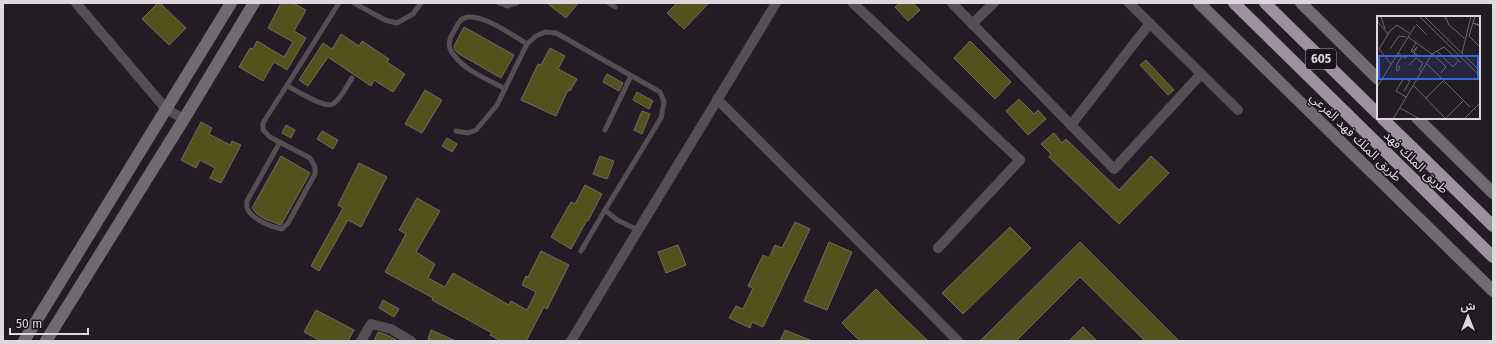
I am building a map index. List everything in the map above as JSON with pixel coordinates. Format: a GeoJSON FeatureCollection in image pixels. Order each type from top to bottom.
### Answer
{"type":"FeatureCollection","features":[{"type":"Feature","properties":{"kind":"highway","name":"طريق الملك فهد"},"geometry":{"type":"LineString","coordinates":[[1234,3],[1493,257]]}},
{"type":"Feature","properties":{"kind":"highway","name":"طريق الملك فهد"},"geometry":{"type":"LineString","coordinates":[[1267,5],[1377,113]]}},
{"type":"Feature","properties":{"kind":"highway","name":"طريق الملك فهد"},"geometry":{"type":"LineString","coordinates":[[1383,119],[1493,226]]}},
{"type":"Feature","properties":{"kind":"street"},"geometry":{"type":"LineString","coordinates":[[76,3],[166,109],[184,119]]}},
{"type":"Feature","properties":{"kind":"street"},"geometry":{"type":"LineString","coordinates":[[24,341],[231,3]]}},
{"type":"Feature","properties":{"kind":"street"},"geometry":{"type":"LineString","coordinates":[[46,341],[254,3]]}},
{"type":"Feature","properties":{"kind":"street"},"geometry":{"type":"LineString","coordinates":[[571,341],[776,3]]}},
{"type":"Feature","properties":{"kind":"street"},"geometry":{"type":"LineString","coordinates":[[853,3],[1020,160],[938,248]]}},
{"type":"Feature","properties":{"kind":"street"},"geometry":{"type":"LineString","coordinates":[[952,3],[1114,169],[1201,74]]}},
{"type":"Feature","properties":{"kind":"street"},"geometry":{"type":"LineString","coordinates":[[972,24],[994,3]]}},
{"type":"Feature","properties":{"kind":"street"},"geometry":{"type":"LineString","coordinates":[[1129,3],[1238,110]]}},
{"type":"Feature","properties":{"kind":"street","name":"طريق الملك فهد الفرعي"},"geometry":{"type":"LineString","coordinates":[[1199,3],[1493,291]]}},
{"type":"Feature","properties":{"kind":"street"},"geometry":{"type":"LineString","coordinates":[[1301,3],[1377,78]]}},
{"type":"Feature","properties":{"kind":"street"},"geometry":{"type":"LineString","coordinates":[[1071,125],[1150,23]]}},
{"type":"Feature","properties":{"kind":"street"},"geometry":{"type":"LineString","coordinates":[[717,99],[958,341]]}},
{"type":"Feature","properties":{"kind":"street"},"geometry":{"type":"LineString","coordinates":[[1418,119],[1493,193]]}},
{"type":"Feature","properties":{"kind":"street"},"geometry":{"type":"LineString","coordinates":[[361,341],[371,324],[391,329],[411,341]]}},
{"type":"Feature","properties":{"kind":"lane"},"geometry":{"type":"LineString","coordinates":[[280,142],[247,201],[247,209],[252,216],[272,227],[282,228],[288,223],[315,174],[315,167],[310,158],[280,142],[270,137],[263,130],[263,123],[339,3]]}},
{"type":"Feature","properties":{"kind":"lane"},"geometry":{"type":"LineString","coordinates":[[354,3],[385,20],[397,23],[413,14],[421,3]]}},
{"type":"Feature","properties":{"kind":"lane"},"geometry":{"type":"LineString","coordinates":[[500,3],[507,6],[517,3]]}},
{"type":"Feature","properties":{"kind":"lane"},"geometry":{"type":"LineString","coordinates":[[609,3],[615,7]]}},
{"type":"Feature","properties":{"kind":"lane"},"geometry":{"type":"LineString","coordinates":[[505,89],[462,64],[453,55],[449,46],[449,37],[461,20],[470,16],[483,19],[527,44]]}},
{"type":"Feature","properties":{"kind":"lane"},"geometry":{"type":"LineString","coordinates":[[456,131],[468,133],[476,130],[497,105],[527,44],[536,36],[545,32],[556,33],[660,92],[664,102],[661,118],[582,251]]}},
{"type":"Feature","properties":{"kind":"lane"},"geometry":{"type":"LineString","coordinates":[[605,130],[631,76]]}},
{"type":"Feature","properties":{"kind":"lane"},"geometry":{"type":"LineString","coordinates":[[287,86],[325,106],[333,104],[352,78]]}},
{"type":"Feature","properties":{"kind":"lane"},"geometry":{"type":"LineString","coordinates":[[605,210],[617,220],[638,230]]}},
{"type":"Feature","properties":{"kind":"building"},"geometry":{"type":"Polygon","coordinates":[[[158,3],[160,3],[186,28],[169,45],[142,19],[158,3]]]}},
{"type":"Feature","properties":{"kind":"building"},"geometry":{"type":"Polygon","coordinates":[[[281,3],[293,3],[306,10],[294,31],[306,38],[287,70],[274,62],[263,81],[239,67],[250,48],[253,49],[257,41],[284,57],[293,42],[268,28],[281,3]]]}},
{"type":"Feature","properties":{"kind":"building"},"geometry":{"type":"Polygon","coordinates":[[[547,3],[578,3],[566,18],[547,3]]]}},
{"type":"Feature","properties":{"kind":"building"},"geometry":{"type":"Polygon","coordinates":[[[677,3],[709,3],[684,29],[667,13],[677,3]]]}},
{"type":"Feature","properties":{"kind":"building"},"geometry":{"type":"Polygon","coordinates":[[[900,3],[913,3],[920,10],[908,21],[895,7],[900,3]]]}},
{"type":"Feature","properties":{"kind":"building"},"geometry":{"type":"Polygon","coordinates":[[[464,27],[514,55],[501,78],[459,54],[455,50],[454,46],[464,27]]]}},
{"type":"Feature","properties":{"kind":"building"},"geometry":{"type":"Polygon","coordinates":[[[341,34],[359,46],[362,41],[389,59],[387,62],[405,74],[393,92],[374,80],[371,86],[328,57],[308,86],[299,80],[323,43],[332,49],[341,34]]]}},
{"type":"Feature","properties":{"kind":"building"},"geometry":{"type":"Polygon","coordinates":[[[970,41],[1011,82],[995,99],[954,58],[970,41]]]}},
{"type":"Feature","properties":{"kind":"building"},"geometry":{"type":"Polygon","coordinates":[[[550,48],[565,56],[558,69],[577,79],[570,91],[568,90],[556,116],[521,100],[538,64],[541,65],[550,48]]]}},
{"type":"Feature","properties":{"kind":"building"},"geometry":{"type":"Polygon","coordinates":[[[1146,60],[1174,90],[1168,95],[1140,65],[1146,60]]]}},
{"type":"Feature","properties":{"kind":"building"},"geometry":{"type":"Polygon","coordinates":[[[607,74],[623,83],[619,91],[603,82],[607,74]]]}},
{"type":"Feature","properties":{"kind":"building"},"geometry":{"type":"Polygon","coordinates":[[[425,90],[442,100],[422,133],[405,124],[425,90]]]}},
{"type":"Feature","properties":{"kind":"building"},"geometry":{"type":"Polygon","coordinates":[[[637,92],[653,101],[649,109],[633,100],[637,92]]]}},
{"type":"Feature","properties":{"kind":"building"},"geometry":{"type":"Polygon","coordinates":[[[1019,99],[1034,114],[1038,110],[1046,119],[1028,135],[1006,111],[1019,99]]]}},
{"type":"Feature","properties":{"kind":"building"},"geometry":{"type":"Polygon","coordinates":[[[642,111],[650,114],[642,134],[634,130],[642,111]]]}},
{"type":"Feature","properties":{"kind":"building"},"geometry":{"type":"Polygon","coordinates":[[[201,122],[212,128],[209,134],[230,145],[232,141],[241,145],[221,183],[210,178],[215,168],[200,160],[196,168],[181,160],[201,122]]]}},
{"type":"Feature","properties":{"kind":"building"},"geometry":{"type":"Polygon","coordinates":[[[286,125],[295,130],[291,138],[282,133],[286,125]]]}},
{"type":"Feature","properties":{"kind":"building"},"geometry":{"type":"Polygon","coordinates":[[[322,131],[338,140],[333,149],[317,139],[322,131]]]}},
{"type":"Feature","properties":{"kind":"building"},"geometry":{"type":"Polygon","coordinates":[[[1054,133],[1062,143],[1066,139],[1119,190],[1151,156],[1169,173],[1119,224],[1049,157],[1051,154],[1041,144],[1054,133]]]}},
{"type":"Feature","properties":{"kind":"building"},"geometry":{"type":"Polygon","coordinates":[[[447,138],[457,144],[452,152],[442,146],[447,138]]]}},
{"type":"Feature","properties":{"kind":"building"},"geometry":{"type":"Polygon","coordinates":[[[281,156],[310,173],[281,225],[265,219],[257,214],[252,208],[281,156]]]}},
{"type":"Feature","properties":{"kind":"building"},"geometry":{"type":"Polygon","coordinates":[[[600,156],[614,161],[607,179],[593,174],[600,156]]]}},
{"type":"Feature","properties":{"kind":"building"},"geometry":{"type":"Polygon","coordinates":[[[359,163],[387,177],[361,227],[348,220],[319,271],[311,266],[343,208],[338,205],[359,163]]]}},
{"type":"Feature","properties":{"kind":"building"},"geometry":{"type":"Polygon","coordinates":[[[585,185],[602,194],[571,249],[551,237],[571,202],[575,204],[585,185]]]}},
{"type":"Feature","properties":{"kind":"building"},"geometry":{"type":"Polygon","coordinates":[[[417,198],[440,211],[416,252],[435,264],[428,278],[445,287],[453,273],[509,305],[511,301],[527,310],[536,292],[522,285],[526,276],[528,277],[541,251],[569,265],[547,309],[544,307],[526,341],[501,341],[490,335],[492,333],[385,272],[406,234],[399,230],[417,198]]]}},
{"type":"Feature","properties":{"kind":"building"},"geometry":{"type":"Polygon","coordinates":[[[795,222],[810,229],[763,327],[752,322],[750,328],[729,318],[736,306],[743,309],[753,288],[748,286],[763,255],[769,258],[775,245],[782,248],[795,222]]]}},
{"type":"Feature","properties":{"kind":"building"},"geometry":{"type":"Polygon","coordinates":[[[1010,227],[1031,248],[963,314],[942,293],[1010,227]]]}},
{"type":"Feature","properties":{"kind":"building"},"geometry":{"type":"Polygon","coordinates":[[[829,242],[852,252],[827,310],[804,301],[829,242]]]}},
{"type":"Feature","properties":{"kind":"building"},"geometry":{"type":"Polygon","coordinates":[[[1080,242],[1179,341],[1145,341],[1080,277],[1016,341],[980,341],[1080,242]]]}},
{"type":"Feature","properties":{"kind":"building"},"geometry":{"type":"Polygon","coordinates":[[[678,245],[686,265],[666,273],[658,252],[678,245]]]}},
{"type":"Feature","properties":{"kind":"building"},"geometry":{"type":"Polygon","coordinates":[[[876,289],[928,341],[860,341],[842,323],[876,289]]]}},
{"type":"Feature","properties":{"kind":"building"},"geometry":{"type":"Polygon","coordinates":[[[383,300],[399,309],[394,317],[379,308],[383,300]]]}},
{"type":"Feature","properties":{"kind":"building"},"geometry":{"type":"Polygon","coordinates":[[[316,310],[354,330],[348,341],[321,341],[304,332],[316,310]]]}},
{"type":"Feature","properties":{"kind":"building"},"geometry":{"type":"Polygon","coordinates":[[[1083,327],[1097,341],[1069,341],[1083,327]]]}},
{"type":"Feature","properties":{"kind":"building"},"geometry":{"type":"Polygon","coordinates":[[[431,330],[456,341],[434,341],[428,339],[431,330]]]}},
{"type":"Feature","properties":{"kind":"building"},"geometry":{"type":"Polygon","coordinates":[[[785,330],[812,341],[780,341],[785,330]]]}},
{"type":"Feature","properties":{"kind":"building"},"geometry":{"type":"Polygon","coordinates":[[[378,332],[387,335],[398,341],[374,341],[378,332]]]}}]}
